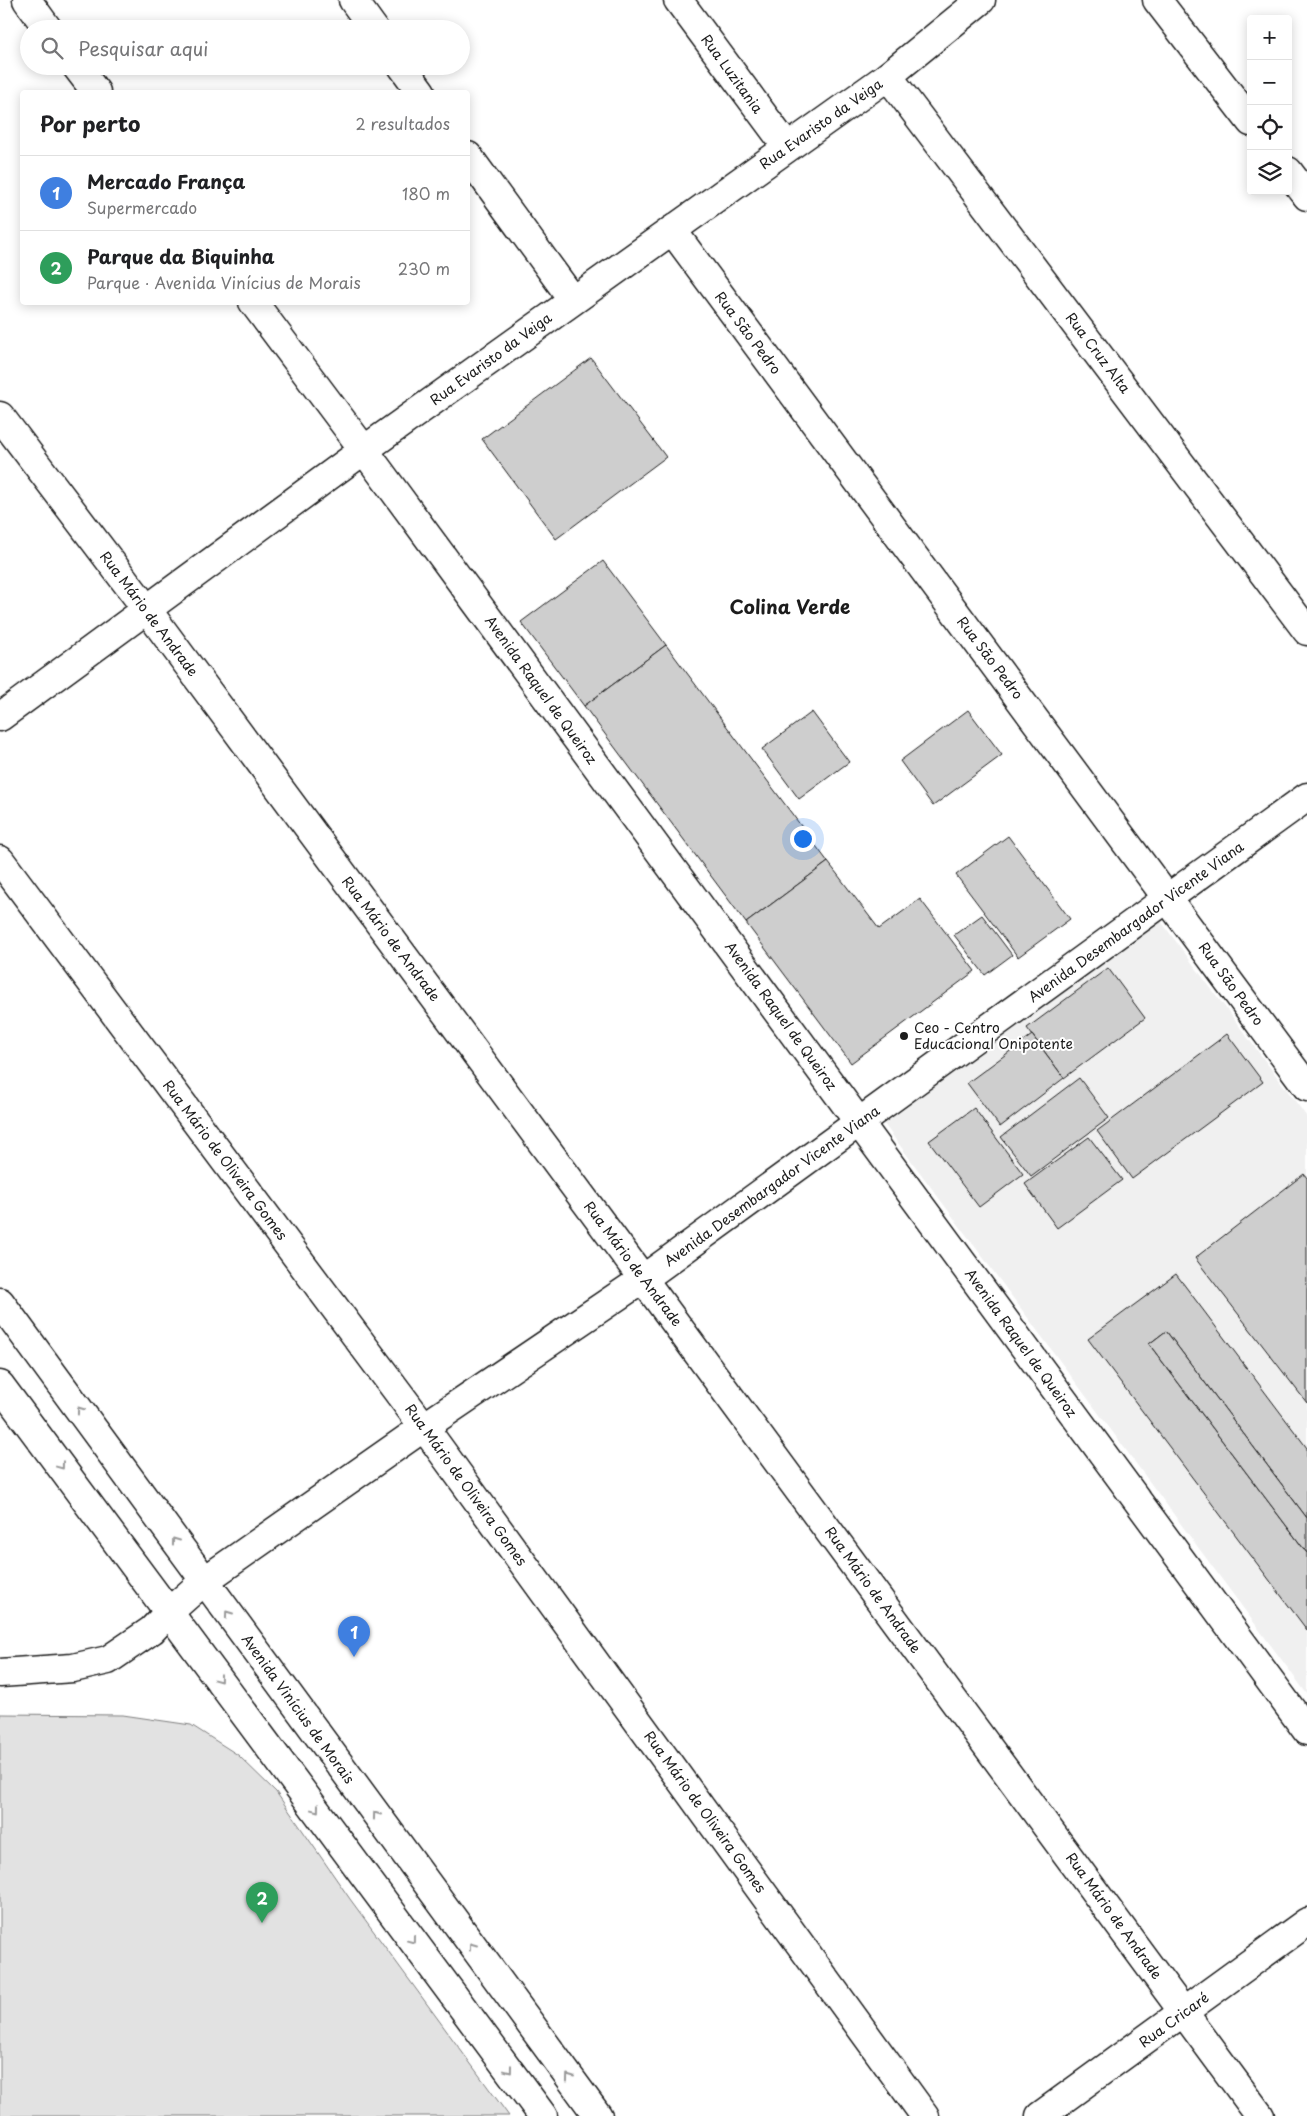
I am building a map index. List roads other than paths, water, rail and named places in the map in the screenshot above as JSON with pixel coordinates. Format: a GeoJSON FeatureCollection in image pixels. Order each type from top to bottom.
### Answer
{"type":"FeatureCollection","features":[{"type":"Feature","properties":{"kind":"street"},"geometry":{"type":"LineString","coordinates":[[26,0],[41,20]]}},
{"type":"Feature","properties":{"kind":"street"},"geometry":{"type":"LineString","coordinates":[[353,0],[367,20]]}},
{"type":"Feature","properties":{"kind":"street","name":"Rua Luzitania"},"geometry":{"type":"LineString","coordinates":[[678,0],[787,147]]}},
{"type":"Feature","properties":{"kind":"street","name":"Rua Evaristo da Veiga"},"geometry":{"type":"LineString","coordinates":[[0,717],[148,611],[364,450],[888,76],[981,0]]}},
{"type":"Feature","properties":{"kind":"street"},"geometry":{"type":"LineString","coordinates":[[1157,0],[1247,117]]}},
{"type":"Feature","properties":{"kind":"street"},"geometry":{"type":"LineString","coordinates":[[83,75],[94,90]]}},
{"type":"Feature","properties":{"kind":"street"},"geometry":{"type":"LineString","coordinates":[[409,75],[420,90]]}},
{"type":"Feature","properties":{"kind":"street","name":"Rua Cruz Alta"},"geometry":{"type":"LineString","coordinates":[[888,76],[1307,630]]}},
{"type":"Feature","properties":{"kind":"street"},"geometry":{"type":"LineString","coordinates":[[470,159],[573,300]]}},
{"type":"Feature","properties":{"kind":"street"},"geometry":{"type":"LineString","coordinates":[[1292,176],[1307,196]]}},
{"type":"Feature","properties":{"kind":"street","name":"Rua São Pedro"},"geometry":{"type":"LineString","coordinates":[[672,230],[1307,1087]]}},
{"type":"Feature","properties":{"kind":"street","name":"Avenida Raquel de Queiroz"},"geometry":{"type":"LineString","coordinates":[[255,305],[1307,1731]]}},
{"type":"Feature","properties":{"kind":"street","name":"Rua Mário de Andrade"},"geometry":{"type":"LineString","coordinates":[[0,416],[148,611],[644,1278],[1260,2116]]}},
{"type":"Feature","properties":{"kind":"street","name":"Avenida Desembargador Vicente Viana"},"geometry":{"type":"LineString","coordinates":[[0,1673],[73,1668],[108,1660],[152,1630],[204,1581],[424,1427],[644,1278],[1169,899],[1307,797]]}},
{"type":"Feature","properties":{"kind":"street","name":"Rua Mário de Oliveira Gomes"},"geometry":{"type":"LineString","coordinates":[[0,860],[424,1427],[925,2116]]}},
{"type":"Feature","properties":{"kind":"street","name":"Avenida Vinícius de Morais"},"geometry":{"type":"LineString","coordinates":[[0,1302],[598,2116]]}},
{"type":"Feature","properties":{"kind":"street"},"geometry":{"type":"LineString","coordinates":[[0,1385],[543,2116]]}},
{"type":"Feature","properties":{"kind":"street","name":"Rua Cricaré"},"geometry":{"type":"LineString","coordinates":[[1040,2116],[1307,1922]]}},
{"type":"Feature","properties":{"kind":"place","name":"Ceo - Centro Educacional Onipotente"},"geometry":{"type":"Point","coordinates":[904,1036]}},
{"type":"Feature","properties":{"kind":"place","name":"Mercado França"},"geometry":{"type":"Point","coordinates":[354,1657]}},
{"type":"Feature","properties":{"kind":"place","name":"Parque da Biquinha"},"geometry":{"type":"Point","coordinates":[262,1923]}},
{"type":"Feature","properties":{"kind":"district","name":"Colina Verde"},"geometry":{"type":"Point","coordinates":[790,607]}}]}
